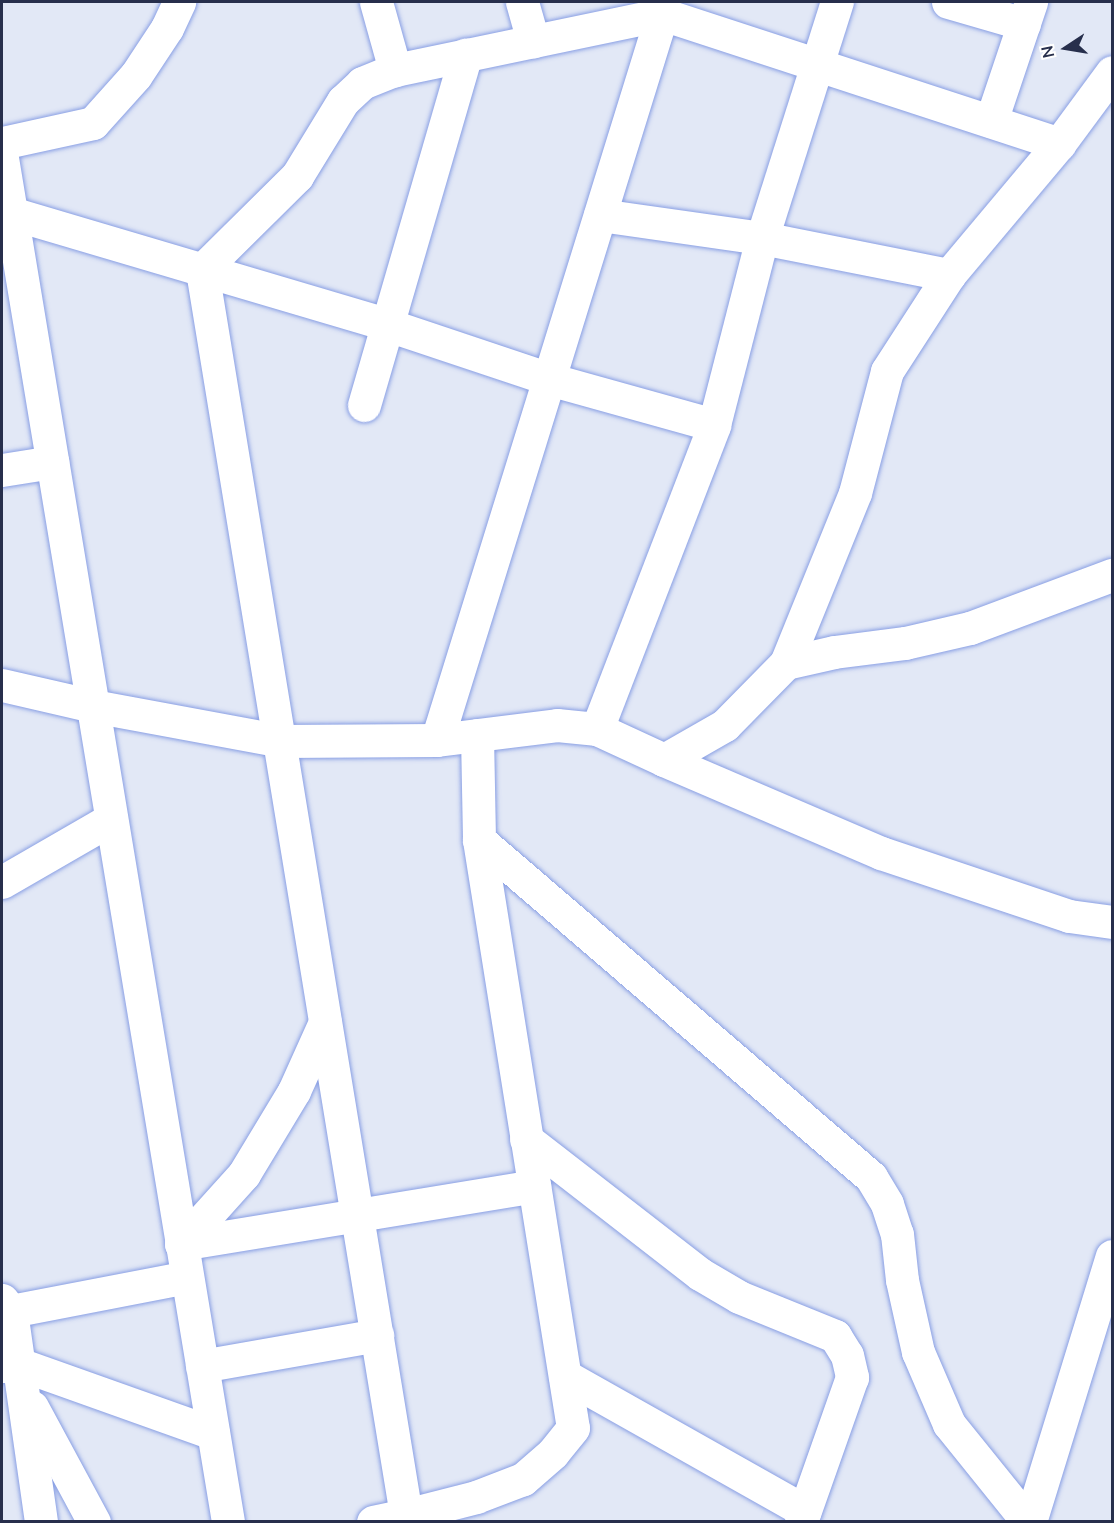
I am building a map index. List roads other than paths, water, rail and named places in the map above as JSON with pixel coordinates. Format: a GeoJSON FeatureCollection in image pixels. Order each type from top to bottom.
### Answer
{"type":"FeatureCollection","features":[{"type":"Feature","properties":{"kind":"street"},"geometry":{"type":"LineString","coordinates":[[2,143],[93,123],[136,75],[168,28],[179,2]]}},
{"type":"Feature","properties":{"kind":"street"},"geometry":{"type":"LineString","coordinates":[[376,2],[395,70]]}},
{"type":"Feature","properties":{"kind":"street"},"geometry":{"type":"LineString","coordinates":[[522,2],[533,41]]}},
{"type":"Feature","properties":{"kind":"street"},"geometry":{"type":"LineString","coordinates":[[597,729],[714,425],[762,238],[837,2]]}},
{"type":"Feature","properties":{"kind":"street"},"geometry":{"type":"LineString","coordinates":[[948,2],[1028,13],[991,121]]}},
{"type":"Feature","properties":{"kind":"street"},"geometry":{"type":"LineString","coordinates":[[202,270],[297,176],[343,101],[362,84],[395,70],[533,41],[660,8],[816,65],[1059,144]]}},
{"type":"Feature","properties":{"kind":"street"},"geometry":{"type":"LineString","coordinates":[[437,740],[600,215],[660,8]]}},
{"type":"Feature","properties":{"kind":"street"},"geometry":{"type":"LineString","coordinates":[[364,405],[465,55]]}},
{"type":"Feature","properties":{"kind":"street"},"geometry":{"type":"LineString","coordinates":[[663,760],[725,725],[786,663],[855,493],[886,371],[949,275],[1059,144],[1113,72]]}},
{"type":"Feature","properties":{"kind":"street"},"geometry":{"type":"LineString","coordinates":[[2,158],[6,214],[52,462],[228,1521]]}},
{"type":"Feature","properties":{"kind":"street"},"geometry":{"type":"LineString","coordinates":[[6,214],[388,325],[549,379],[714,425]]}},
{"type":"Feature","properties":{"kind":"street"},"geometry":{"type":"LineString","coordinates":[[600,215],[762,238],[949,275]]}},
{"type":"Feature","properties":{"kind":"street"},"geometry":{"type":"LineString","coordinates":[[202,270],[281,741],[406,1515]]}},
{"type":"Feature","properties":{"kind":"street"},"geometry":{"type":"LineString","coordinates":[[2,470],[52,462]]}},
{"type":"Feature","properties":{"kind":"street"},"geometry":{"type":"LineString","coordinates":[[786,663],[834,652],[905,643],[970,628],[1113,575]]}},
{"type":"Feature","properties":{"kind":"street"},"geometry":{"type":"LineString","coordinates":[[2,685],[93,706],[281,741],[437,740],[557,725],[597,729],[881,854],[1069,916],[1113,922]]}},
{"type":"Feature","properties":{"kind":"street"},"geometry":{"type":"LineString","coordinates":[[373,1521],[476,1497],[523,1479],[553,1454],[573,1428],[479,840],[477,735]]}},
{"type":"Feature","properties":{"kind":"street"},"geometry":{"type":"LineString","coordinates":[[2,882],[111,819]]}},
{"type":"Feature","properties":{"kind":"street"},"geometry":{"type":"LineString","coordinates":[[479,840],[872,1178],[887,1204],[897,1234],[902,1280],[918,1353],[949,1424],[1029,1521]]}},
{"type":"Feature","properties":{"kind":"street"},"geometry":{"type":"LineString","coordinates":[[181,1244],[244,1174],[294,1091],[325,1022]]}},
{"type":"Feature","properties":{"kind":"street"},"geometry":{"type":"LineString","coordinates":[[526,1139],[699,1274],[739,1297],[835,1336],[847,1355],[852,1377],[803,1516],[565,1376]]}},
{"type":"Feature","properties":{"kind":"street"},"geometry":{"type":"LineString","coordinates":[[181,1244],[534,1186]]}},
{"type":"Feature","properties":{"kind":"street"},"geometry":{"type":"LineString","coordinates":[[1029,1521],[1113,1256]]}},
{"type":"Feature","properties":{"kind":"street"},"geometry":{"type":"LineString","coordinates":[[41,1521],[14,1373],[6,1305],[187,1277]]}},
{"type":"Feature","properties":{"kind":"street"},"geometry":{"type":"LineString","coordinates":[[202,1366],[377,1335]]}},
{"type":"Feature","properties":{"kind":"street"},"geometry":{"type":"LineString","coordinates":[[14,1373],[213,1432]]}},
{"type":"Feature","properties":{"kind":"street"},"geometry":{"type":"LineString","coordinates":[[14,1373],[94,1521]]}}]}
